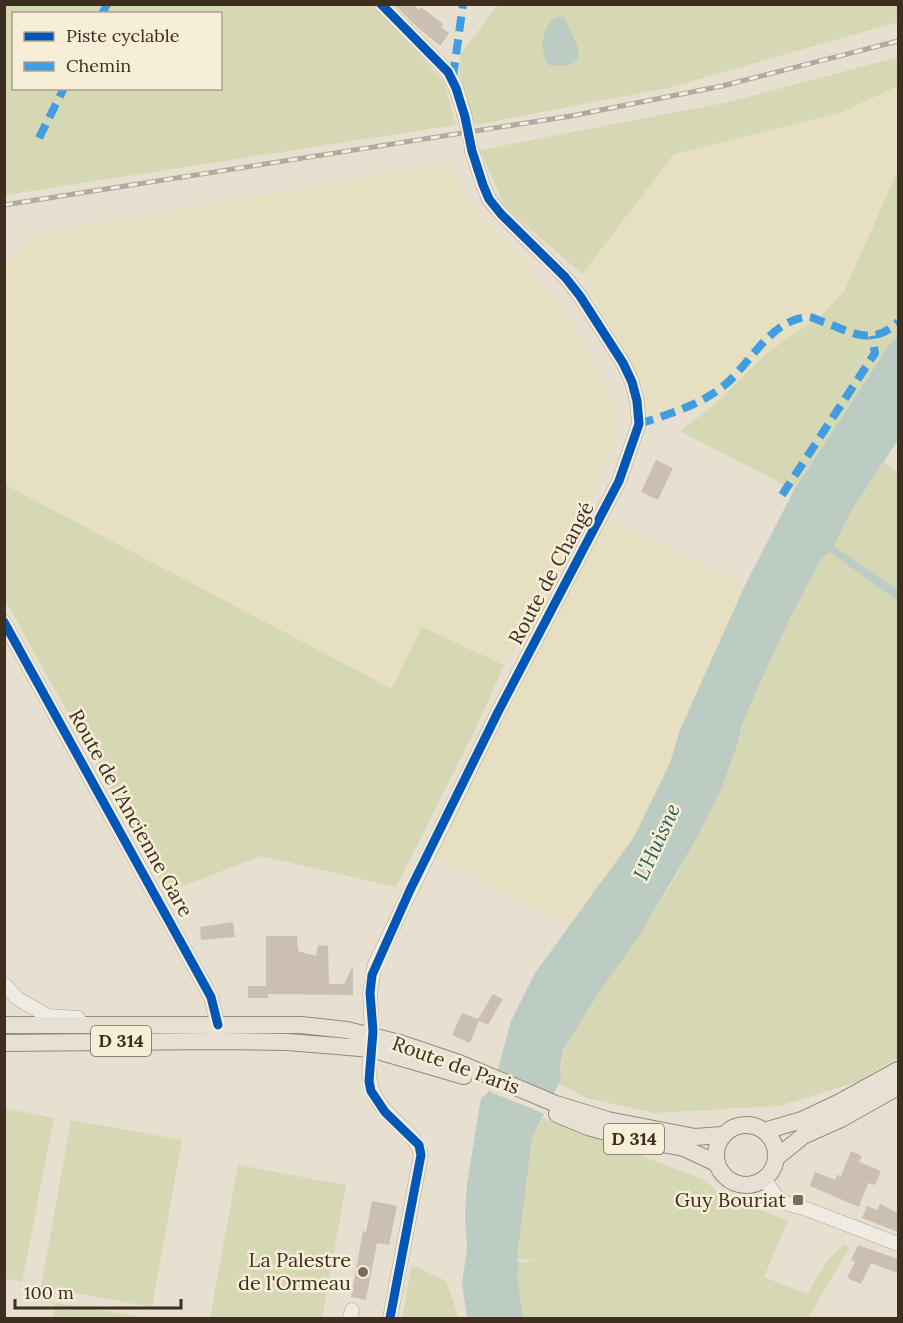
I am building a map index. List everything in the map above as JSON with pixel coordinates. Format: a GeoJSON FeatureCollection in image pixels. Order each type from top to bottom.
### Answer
{"type":"FeatureCollection","features":[{"type":"Feature","properties":{"kind":"main road","name":"Route de Paris"},"geometry":{"type":"LineString","coordinates":[[4,1025],[301,1025],[347,1030],[371,1043],[483,1078],[554,1108],[588,1127],[616,1135],[684,1148],[716,1163]]}},
{"type":"Feature","properties":{"kind":"main road","name":"Route de Paris"},"geometry":{"type":"LineString","coordinates":[[4,1043],[371,1043]]}},
{"type":"Feature","properties":{"kind":"main road"},"geometry":{"type":"LineString","coordinates":[[764,1131],[802,1120],[898,1070]]}},
{"type":"Feature","properties":{"kind":"main road"},"geometry":{"type":"LineString","coordinates":[[776,1158],[803,1136],[841,1119],[898,1087]]}},
{"type":"Feature","properties":{"kind":"main road","name":"Route de Paris"},"geometry":{"type":"LineString","coordinates":[[554,1108],[695,1137],[722,1135]]}},
{"type":"Feature","properties":{"kind":"main road"},"geometry":{"type":"LineString","coordinates":[[739,1125],[750,1125],[764,1131],[773,1142],[776,1158],[774,1167],[764,1180],[745,1186],[727,1179],[716,1163],[715,1153],[722,1135],[739,1125]]}},
{"type":"Feature","properties":{"kind":"street"},"geometry":{"type":"LineString","coordinates":[[381,4],[448,72],[456,88],[465,117]]}},
{"type":"Feature","properties":{"kind":"street","name":"Route de Changé"},"geometry":{"type":"LineString","coordinates":[[390,1318],[421,1155],[419,1145],[385,1112],[371,1091],[369,993],[375,964],[498,712],[619,481],[639,424],[637,400],[623,363],[580,296],[508,222],[489,199],[472,151]]}},
{"type":"Feature","properties":{"kind":"street","name":"Route de l'Ancienne Gare"},"geometry":{"type":"LineString","coordinates":[[4,622],[211,997],[218,1025]]}},
{"type":"Feature","properties":{"kind":"street"},"geometry":{"type":"LineString","coordinates":[[4,984],[18,999],[48,1016],[91,1019],[106,1025]]}},
{"type":"Feature","properties":{"kind":"street"},"geometry":{"type":"LineString","coordinates":[[764,1180],[776,1196],[788,1204],[898,1244]]}},
{"type":"Feature","properties":{"kind":"shaded area"},"geometry":{"type":"Polygon","coordinates":[[[898,86],[898,170],[845,290],[822,315],[768,352],[715,404],[654,417],[645,414],[639,385],[623,348],[582,274],[674,154],[842,112],[898,86]]]}},
{"type":"Feature","properties":{"kind":"shaded area"},"geometry":{"type":"Polygon","coordinates":[[[452,162],[466,199],[550,291],[604,379],[622,429],[549,584],[504,665],[422,627],[392,689],[5,484],[5,270],[29,236],[452,162]]]}},
{"type":"Feature","properties":{"kind":"shaded area"},"geometry":{"type":"Polygon","coordinates":[[[606,518],[745,585],[680,730],[670,763],[634,837],[570,927],[434,857],[606,518]]]}},
{"type":"Feature","properties":{"kind":"green space"},"geometry":{"type":"Polygon","coordinates":[[[5,5],[373,5],[444,82],[456,125],[5,195],[5,5]]]}},
{"type":"Feature","properties":{"kind":"green space"},"geometry":{"type":"Polygon","coordinates":[[[498,5],[898,5],[898,22],[668,88],[474,125],[459,71],[461,54],[498,5]]]}},
{"type":"Feature","properties":{"kind":"green space"},"geometry":{"type":"Polygon","coordinates":[[[898,57],[898,86],[842,112],[674,154],[582,274],[505,207],[480,150],[729,102],[898,57]]]}},
{"type":"Feature","properties":{"kind":"green space"},"geometry":{"type":"Polygon","coordinates":[[[898,170],[898,335],[891,342],[794,490],[680,431],[715,404],[768,352],[822,315],[845,290],[898,170]]]}},
{"type":"Feature","properties":{"kind":"green space"},"geometry":{"type":"Polygon","coordinates":[[[884,462],[898,472],[898,590],[834,546],[850,513],[884,462]]]}},
{"type":"Feature","properties":{"kind":"green space"},"geometry":{"type":"Polygon","coordinates":[[[4,484],[392,689],[422,627],[504,665],[475,730],[396,887],[261,856],[167,892],[5,600],[4,484]]]}},
{"type":"Feature","properties":{"kind":"green space"},"geometry":{"type":"Polygon","coordinates":[[[829,552],[898,601],[898,1058],[857,1082],[779,1106],[654,1113],[583,1097],[559,1083],[563,1050],[669,888],[694,843],[721,790],[739,740],[742,724],[791,616],[820,561],[829,552]]]}},
{"type":"Feature","properties":{"kind":"green space"},"geometry":{"type":"Polygon","coordinates":[[[4,1108],[54,1118],[22,1282],[5,1278],[4,1108]]]}},
{"type":"Feature","properties":{"kind":"green space"},"geometry":{"type":"Polygon","coordinates":[[[543,1118],[704,1180],[722,1195],[788,1221],[764,1277],[807,1294],[828,1260],[844,1245],[850,1247],[808,1318],[523,1318],[517,1275],[519,1263],[538,1260],[517,1259],[532,1139],[543,1118]]]}},
{"type":"Feature","properties":{"kind":"green space"},"geometry":{"type":"Polygon","coordinates":[[[71,1120],[182,1140],[152,1307],[41,1287],[71,1120]]]}},
{"type":"Feature","properties":{"kind":"green space"},"geometry":{"type":"Polygon","coordinates":[[[238,1165],[346,1185],[322,1318],[210,1318],[238,1165]]]}},
{"type":"Feature","properties":{"kind":"green space"},"geometry":{"type":"Polygon","coordinates":[[[412,1265],[446,1281],[459,1318],[402,1318],[412,1265]]]}},
{"type":"Feature","properties":{"kind":"green space"},"geometry":{"type":"Polygon","coordinates":[[[56,1303],[149,1318],[53,1318],[56,1303]]]}},
{"type":"Feature","properties":{"kind":"water"},"geometry":{"type":"Polygon","coordinates":[[[557,17],[565,19],[578,48],[579,56],[573,62],[558,66],[549,65],[543,46],[545,32],[557,17]]]}},
{"type":"Feature","properties":{"kind":"water","name":"L'Huisne"},"geometry":{"type":"Polygon","coordinates":[[[898,335],[898,440],[850,513],[834,546],[898,590],[898,601],[829,552],[820,561],[760,683],[742,724],[739,740],[721,790],[694,843],[639,936],[600,991],[563,1050],[560,1066],[561,1079],[532,1139],[517,1259],[523,1318],[467,1318],[462,1283],[467,1249],[465,1216],[467,1184],[481,1098],[487,1094],[497,1072],[511,1021],[535,973],[634,837],[670,763],[680,730],[745,585],[794,490],[891,342],[898,335]]]}},
{"type":"Feature","properties":{"kind":"pier"},"geometry":{"type":"Polygon","coordinates":[[[496,1071],[553,1094],[545,1114],[488,1091],[496,1071]]]}},
{"type":"Feature","properties":{"kind":"building"},"geometry":{"type":"Polygon","coordinates":[[[394,4],[413,4],[419,10],[421,7],[443,24],[441,27],[449,33],[440,46],[416,26],[394,4]]]}},
{"type":"Feature","properties":{"kind":"building"},"geometry":{"type":"Polygon","coordinates":[[[656,460],[673,468],[658,500],[641,492],[656,460]]]}},
{"type":"Feature","properties":{"kind":"building"},"geometry":{"type":"Polygon","coordinates":[[[233,922],[235,937],[201,940],[200,927],[233,922]]]}},
{"type":"Feature","properties":{"kind":"building"},"geometry":{"type":"Polygon","coordinates":[[[266,936],[297,936],[298,951],[316,956],[318,945],[328,946],[329,984],[344,984],[353,966],[353,995],[268,994],[268,998],[248,998],[248,986],[266,986],[266,936]]]}},
{"type":"Feature","properties":{"kind":"building"},"geometry":{"type":"Polygon","coordinates":[[[493,994],[503,999],[488,1025],[479,1021],[470,1043],[452,1035],[462,1013],[478,1019],[493,994]]]}},
{"type":"Feature","properties":{"kind":"building"},"geometry":{"type":"Polygon","coordinates":[[[851,1151],[862,1156],[859,1162],[881,1171],[875,1185],[868,1183],[859,1207],[810,1186],[815,1172],[835,1180],[837,1175],[841,1176],[851,1151]]]}},
{"type":"Feature","properties":{"kind":"building","name":"La Palestre de l'Ormeau"},"geometry":{"type":"Polygon","coordinates":[[[372,1201],[397,1206],[389,1245],[377,1243],[366,1300],[351,1297],[363,1231],[366,1232],[372,1201]]]}},
{"type":"Feature","properties":{"kind":"building"},"geometry":{"type":"Polygon","coordinates":[[[880,1204],[898,1213],[898,1232],[862,1218],[867,1206],[877,1210],[880,1204]]]}},
{"type":"Feature","properties":{"kind":"building"},"geometry":{"type":"Polygon","coordinates":[[[858,1245],[898,1259],[898,1273],[871,1263],[861,1284],[847,1278],[855,1262],[851,1260],[858,1245]]]}},
{"type":"Feature","properties":{"kind":"tunnel"},"geometry":{"type":"LineString","coordinates":[[465,117],[472,151]]}},
{"type":"Feature","properties":{"kind":"railway"},"geometry":{"type":"LineString","coordinates":[[4,205],[571,116],[722,86],[898,41]]}},
{"type":"Feature","properties":{"kind":"marked path"},"geometry":{"type":"LineString","coordinates":[[103,12],[107,4]]}},
{"type":"Feature","properties":{"kind":"marked path"},"geometry":{"type":"LineString","coordinates":[[453,77],[463,4]]}},
{"type":"Feature","properties":{"kind":"marked path"},"geometry":{"type":"LineString","coordinates":[[39,138],[63,90]]}},
{"type":"Feature","properties":{"kind":"marked path"},"geometry":{"type":"LineString","coordinates":[[639,424],[706,398],[726,384],[771,335],[792,321],[810,317],[853,333],[870,336],[888,330],[898,322]]}},
{"type":"Feature","properties":{"kind":"marked path"},"geometry":{"type":"LineString","coordinates":[[782,495],[875,353],[872,336]]}},
{"type":"Feature","properties":{"kind":"cycle path"},"geometry":{"type":"LineString","coordinates":[[381,4],[448,72],[456,88],[472,151],[489,199],[501,214],[565,277],[580,296],[623,363],[632,382],[637,401],[639,424],[619,481],[498,712],[410,890],[372,975],[370,993],[373,1031],[369,1081],[371,1091],[385,1112],[419,1145],[421,1155],[390,1318]]}},
{"type":"Feature","properties":{"kind":"cycle path"},"geometry":{"type":"LineString","coordinates":[[4,622],[211,997],[218,1025]]}},
{"type":"Feature","properties":{"kind":"place","name":"Guy Bouriat"},"geometry":{"type":"Point","coordinates":[798,1200]}},
{"type":"Feature","properties":{"kind":"place","name":"La Palestre de l'Ormeau"},"geometry":{"type":"Point","coordinates":[363,1272]}}]}
